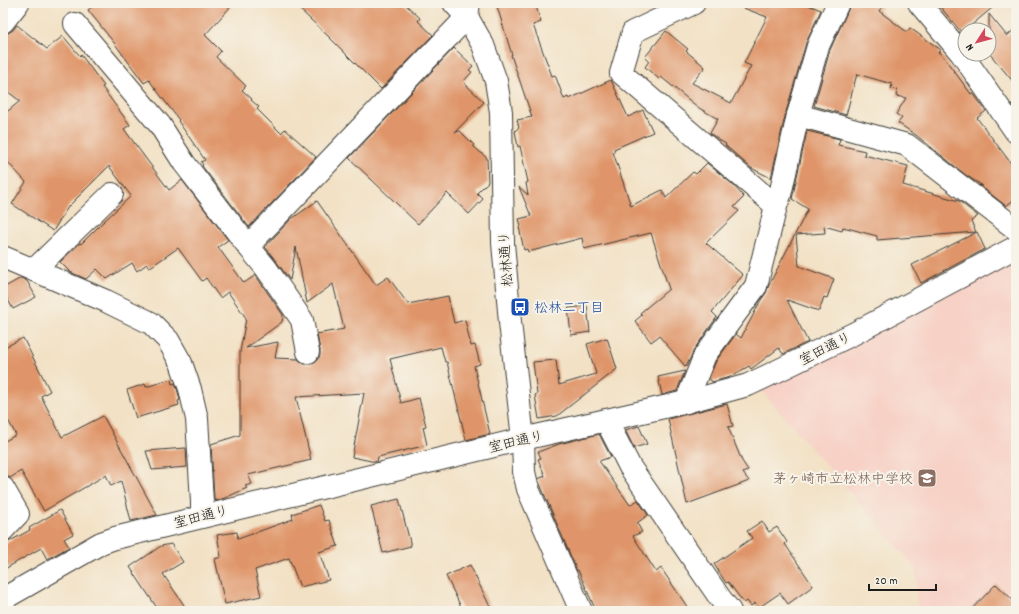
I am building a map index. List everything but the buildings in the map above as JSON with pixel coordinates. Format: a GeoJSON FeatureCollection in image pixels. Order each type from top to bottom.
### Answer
{"type":"FeatureCollection","features":[{"type":"Feature","properties":{"kind":"street"},"geometry":{"type":"LineString","coordinates":[[3,22],[18,3]]}},
{"type":"Feature","properties":{"kind":"street"},"geometry":{"type":"LineString","coordinates":[[694,3],[633,32],[621,73],[776,206]]}},
{"type":"Feature","properties":{"kind":"street"},"geometry":{"type":"LineString","coordinates":[[686,402],[705,355],[756,286],[780,195],[798,116],[818,46],[838,3]]}},
{"type":"Feature","properties":{"kind":"street"},"geometry":{"type":"LineString","coordinates":[[919,3],[961,53],[1016,132]]}},
{"type":"Feature","properties":{"kind":"street"},"geometry":{"type":"LineString","coordinates":[[248,246],[463,8]]}},
{"type":"Feature","properties":{"kind":"street","name":"松林通り"},"geometry":{"type":"LineString","coordinates":[[463,8],[484,45],[496,81],[501,112],[504,243],[510,322],[523,439],[524,472],[528,489],[581,611]]}},
{"type":"Feature","properties":{"kind":"street"},"geometry":{"type":"LineString","coordinates":[[75,24],[160,125],[184,163],[266,268],[302,320],[308,352]]}},
{"type":"Feature","properties":{"kind":"street"},"geometry":{"type":"LineString","coordinates":[[798,116],[907,145],[1016,229]]}},
{"type":"Feature","properties":{"kind":"street"},"geometry":{"type":"LineString","coordinates":[[34,270],[112,194]]}},
{"type":"Feature","properties":{"kind":"street","name":"室田通り"},"geometry":{"type":"LineString","coordinates":[[6,600],[100,543],[115,538],[523,439],[686,402],[748,385],[854,333],[1016,247]]}},
{"type":"Feature","properties":{"kind":"street"},"geometry":{"type":"LineString","coordinates":[[3,257],[106,301],[151,323],[168,340],[181,363],[190,389],[197,419],[202,516]]}},
{"type":"Feature","properties":{"kind":"street"},"geometry":{"type":"LineString","coordinates":[[606,420],[630,467],[730,611]]}},
{"type":"Feature","properties":{"kind":"street"},"geometry":{"type":"LineString","coordinates":[[3,488],[18,514],[3,530]]}},
{"type":"Feature","properties":{"kind":"shaded area","name":"茅ヶ崎市立松林中学校"},"geometry":{"type":"Polygon","coordinates":[[[1016,259],[1016,611],[917,611],[916,568],[760,389],[1016,259]]]}},
{"type":"Feature","properties":{"kind":"place","name":"松林二丁目"},"geometry":{"type":"Point","coordinates":[520,307]}},
{"type":"Feature","properties":{"kind":"place","name":"茅ヶ崎市立松林中学校"},"geometry":{"type":"Point","coordinates":[927,478]}}]}
